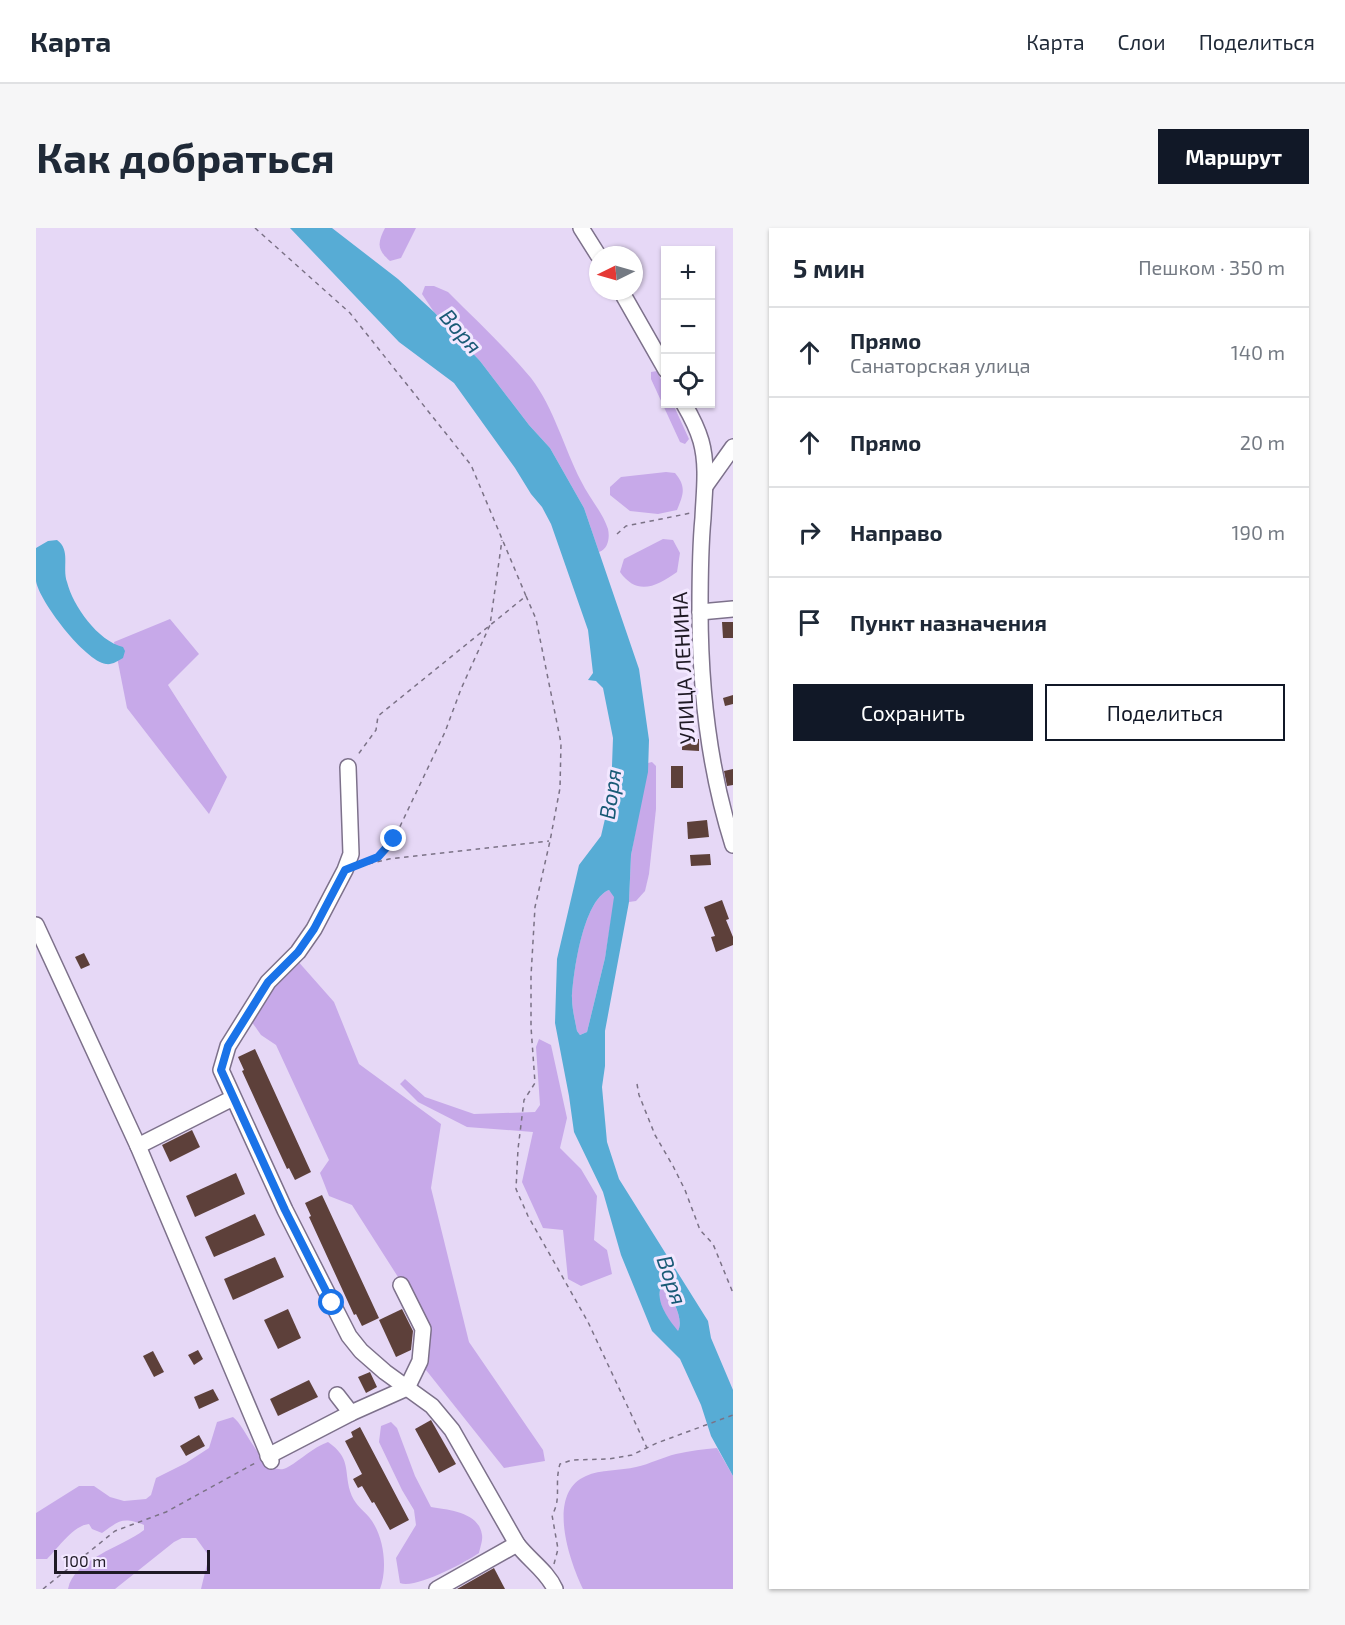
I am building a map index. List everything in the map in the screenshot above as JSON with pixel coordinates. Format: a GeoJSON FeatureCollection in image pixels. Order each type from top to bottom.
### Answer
{"type":"FeatureCollection","features":[{"type":"Feature","properties":{"kind":"street"},"geometry":{"type":"LineString","coordinates":[[581,228],[592,246]]}},
{"type":"Feature","properties":{"kind":"street"},"geometry":{"type":"LineString","coordinates":[[626,300],[661,361]]}},
{"type":"Feature","properties":{"kind":"street","name":"УЛИЦА ЛЕНИНА"},"geometry":{"type":"LineString","coordinates":[[686,408],[701,442],[706,485],[700,612],[706,715],[712,764],[728,808],[733,845]]}},
{"type":"Feature","properties":{"kind":"street"},"geometry":{"type":"LineString","coordinates":[[706,485],[731,452]]}},
{"type":"Feature","properties":{"kind":"street"},"geometry":{"type":"LineString","coordinates":[[700,612],[733,609]]}},
{"type":"Feature","properties":{"kind":"street"},"geometry":{"type":"LineString","coordinates":[[348,767],[351,854],[345,870],[314,929],[298,952],[268,982],[228,1046],[221,1070],[285,1210],[349,1336],[361,1351],[432,1406],[452,1430],[517,1544],[553,1584]]}},
{"type":"Feature","properties":{"kind":"street"},"geometry":{"type":"LineString","coordinates":[[36,925],[138,1146],[269,1458],[351,1413],[407,1388],[420,1361],[423,1329],[401,1285]]}},
{"type":"Feature","properties":{"kind":"street"},"geometry":{"type":"LineString","coordinates":[[138,1146],[229,1100],[234,1101]]}},
{"type":"Feature","properties":{"kind":"street"},"geometry":{"type":"LineString","coordinates":[[337,1395],[351,1413]]}},
{"type":"Feature","properties":{"kind":"street"},"geometry":{"type":"LineString","coordinates":[[437,1589],[517,1544]]}},
{"type":"Feature","properties":{"kind":"path"},"geometry":{"type":"LineString","coordinates":[[255,228],[350,313],[471,465],[536,619],[561,743],[560,788],[535,907],[531,976],[531,1027],[535,1083],[525,1100],[518,1149],[516,1190],[528,1216],[588,1322],[647,1448]]}},
{"type":"Feature","properties":{"kind":"path"},"geometry":{"type":"LineString","coordinates":[[617,534],[626,526],[703,511]]}},
{"type":"Feature","properties":{"kind":"path"},"geometry":{"type":"LineString","coordinates":[[345,870],[378,857],[394,839],[445,732],[461,689],[490,625],[502,538]]}},
{"type":"Feature","properties":{"kind":"path"},"geometry":{"type":"LineString","coordinates":[[348,767],[376,729],[378,716],[526,596]]}},
{"type":"Feature","properties":{"kind":"path"},"geometry":{"type":"LineString","coordinates":[[345,870],[389,859],[550,841]]}},
{"type":"Feature","properties":{"kind":"path"},"geometry":{"type":"LineString","coordinates":[[637,1084],[654,1135],[681,1182],[700,1230],[713,1245],[733,1293]]}},
{"type":"Feature","properties":{"kind":"path"},"geometry":{"type":"LineString","coordinates":[[553,1584],[558,1549],[552,1515],[558,1507],[556,1477],[560,1464],[572,1460],[608,1459],[632,1455],[733,1415]]}},
{"type":"Feature","properties":{"kind":"path"},"geometry":{"type":"LineString","coordinates":[[43,1589],[115,1531],[166,1512],[269,1458]]}},
{"type":"Feature","properties":{"kind":"shaded area"},"geometry":{"type":"Polygon","coordinates":[[[385,228],[416,228],[401,258],[390,261],[382,253],[380,241],[385,228]]]}},
{"type":"Feature","properties":{"kind":"shaded area"},"geometry":{"type":"Polygon","coordinates":[[[425,286],[434,286],[448,292],[531,378],[546,402],[581,481],[608,529],[608,539],[602,551],[599,552],[584,508],[550,448],[529,425],[480,361],[434,312],[422,294],[425,286]]]}},
{"type":"Feature","properties":{"kind":"shaded area"},"geometry":{"type":"Polygon","coordinates":[[[657,371],[661,380],[661,401],[651,379],[651,372],[657,371]]]}},
{"type":"Feature","properties":{"kind":"shaded area"},"geometry":{"type":"Polygon","coordinates":[[[664,408],[675,408],[689,439],[685,444],[680,442],[664,408]]]}},
{"type":"Feature","properties":{"kind":"shaded area"},"geometry":{"type":"Polygon","coordinates":[[[675,473],[681,483],[682,495],[677,510],[658,514],[630,511],[610,495],[610,487],[621,477],[675,473]]]}},
{"type":"Feature","properties":{"kind":"shaded area"},"geometry":{"type":"Polygon","coordinates":[[[663,539],[673,540],[680,553],[677,572],[662,582],[647,587],[640,587],[626,580],[620,572],[624,559],[663,539]]]}},
{"type":"Feature","properties":{"kind":"shaded area"},"geometry":{"type":"Polygon","coordinates":[[[170,619],[199,654],[168,685],[227,777],[209,814],[127,708],[114,642],[170,619]]]}},
{"type":"Feature","properties":{"kind":"shaded area"},"geometry":{"type":"Polygon","coordinates":[[[652,762],[656,766],[656,809],[649,874],[645,891],[636,901],[629,902],[631,855],[648,763],[652,762]]]}},
{"type":"Feature","properties":{"kind":"shaded area"},"geometry":{"type":"Polygon","coordinates":[[[609,890],[615,897],[605,958],[587,1032],[580,1035],[577,1031],[572,1002],[577,955],[592,908],[600,896],[609,890]]]}},
{"type":"Feature","properties":{"kind":"shaded area"},"geometry":{"type":"Polygon","coordinates":[[[296,959],[334,1002],[359,1064],[441,1124],[431,1188],[469,1342],[543,1450],[545,1461],[504,1468],[422,1365],[430,1327],[352,1205],[329,1196],[320,1173],[329,1160],[276,1045],[261,1035],[249,1018],[273,981],[296,959]]]}},
{"type":"Feature","properties":{"kind":"shaded area"},"geometry":{"type":"Polygon","coordinates":[[[539,1039],[551,1045],[567,1118],[560,1148],[581,1169],[597,1196],[594,1240],[607,1250],[612,1274],[581,1286],[568,1279],[563,1230],[543,1228],[522,1182],[533,1132],[467,1127],[418,1102],[400,1084],[405,1079],[425,1097],[474,1114],[535,1112],[540,1105],[536,1047],[539,1039]]]}},
{"type":"Feature","properties":{"kind":"shaded area"},"geometry":{"type":"Polygon","coordinates":[[[665,1289],[679,1315],[678,1332],[664,1312],[660,1301],[660,1290],[665,1289]]]}},
{"type":"Feature","properties":{"kind":"shaded area"},"geometry":{"type":"Polygon","coordinates":[[[233,1417],[264,1460],[280,1469],[288,1467],[328,1442],[340,1453],[352,1495],[374,1524],[381,1542],[384,1571],[380,1589],[201,1589],[209,1556],[196,1538],[182,1538],[115,1589],[68,1589],[79,1570],[89,1562],[144,1530],[144,1525],[131,1521],[122,1521],[102,1533],[92,1529],[89,1524],[83,1525],[61,1543],[47,1559],[36,1559],[36,1513],[79,1486],[94,1486],[110,1497],[124,1501],[146,1499],[151,1495],[156,1478],[209,1448],[217,1422],[233,1417]]]}},
{"type":"Feature","properties":{"kind":"shaded area"},"geometry":{"type":"Polygon","coordinates":[[[391,1422],[397,1428],[415,1476],[431,1507],[462,1513],[475,1521],[482,1535],[479,1553],[440,1574],[407,1584],[400,1583],[396,1558],[416,1525],[414,1510],[379,1442],[381,1426],[391,1422]]]}},
{"type":"Feature","properties":{"kind":"shaded area"},"geometry":{"type":"Polygon","coordinates":[[[717,1448],[733,1476],[733,1589],[583,1589],[572,1562],[564,1528],[567,1497],[574,1485],[586,1476],[598,1472],[630,1468],[676,1454],[717,1448]]]}},
{"type":"Feature","properties":{"kind":"water","name":"Воря"},"geometry":{"type":"Polygon","coordinates":[[[290,228],[332,228],[398,279],[434,312],[480,361],[529,425],[550,448],[584,508],[639,669],[649,740],[648,772],[631,855],[629,902],[605,1031],[605,1066],[602,1087],[607,1142],[619,1179],[708,1321],[711,1338],[733,1390],[733,1476],[711,1436],[701,1405],[680,1359],[652,1331],[621,1255],[603,1192],[574,1132],[555,1023],[557,959],[579,865],[601,836],[611,793],[613,738],[603,688],[596,681],[588,680],[593,673],[588,630],[551,524],[542,507],[454,383],[399,342],[290,228]],[[609,890],[592,908],[577,956],[572,1002],[577,1031],[580,1035],[587,1032],[605,958],[614,897],[609,890]],[[665,1289],[660,1290],[660,1301],[678,1331],[679,1315],[665,1289]]]}},
{"type":"Feature","properties":{"kind":"water"},"geometry":{"type":"Polygon","coordinates":[[[57,540],[64,549],[66,576],[70,591],[81,612],[105,638],[123,647],[125,651],[123,658],[106,664],[87,653],[64,629],[45,602],[36,581],[36,548],[48,541],[57,540]]]}},
{"type":"Feature","properties":{"kind":"building"},"geometry":{"type":"Polygon","coordinates":[[[722,622],[733,622],[733,638],[723,638],[722,622]]]}},
{"type":"Feature","properties":{"kind":"building"},"geometry":{"type":"Polygon","coordinates":[[[733,695],[733,704],[725,706],[723,698],[733,695]]]}},
{"type":"Feature","properties":{"kind":"building"},"geometry":{"type":"Polygon","coordinates":[[[682,739],[699,739],[699,751],[682,750],[682,739]]]}},
{"type":"Feature","properties":{"kind":"building"},"geometry":{"type":"Polygon","coordinates":[[[671,766],[683,766],[683,788],[671,788],[671,766]]]}},
{"type":"Feature","properties":{"kind":"building"},"geometry":{"type":"Polygon","coordinates":[[[733,769],[733,785],[727,786],[724,771],[733,769]]]}},
{"type":"Feature","properties":{"kind":"building"},"geometry":{"type":"Polygon","coordinates":[[[707,820],[709,837],[688,839],[687,822],[707,820]]]}},
{"type":"Feature","properties":{"kind":"building"},"geometry":{"type":"Polygon","coordinates":[[[710,854],[711,865],[691,866],[690,855],[710,854]]]}},
{"type":"Feature","properties":{"kind":"building"},"geometry":{"type":"Polygon","coordinates":[[[722,900],[729,919],[726,920],[733,937],[733,945],[716,952],[711,937],[715,936],[704,907],[722,900]]]}},
{"type":"Feature","properties":{"kind":"building"},"geometry":{"type":"Polygon","coordinates":[[[84,953],[90,965],[81,969],[75,957],[84,953]]]}},
{"type":"Feature","properties":{"kind":"building"},"geometry":{"type":"Polygon","coordinates":[[[255,1049],[311,1172],[295,1180],[289,1168],[287,1169],[242,1071],[244,1070],[238,1057],[255,1049]]]}},
{"type":"Feature","properties":{"kind":"building"},"geometry":{"type":"Polygon","coordinates":[[[192,1130],[200,1147],[170,1162],[162,1145],[192,1130]]]}},
{"type":"Feature","properties":{"kind":"building"},"geometry":{"type":"Polygon","coordinates":[[[236,1173],[245,1194],[195,1217],[186,1196],[236,1173]]]}},
{"type":"Feature","properties":{"kind":"building"},"geometry":{"type":"Polygon","coordinates":[[[322,1195],[379,1318],[362,1326],[356,1314],[354,1315],[309,1217],[311,1216],[305,1203],[322,1195]]]}},
{"type":"Feature","properties":{"kind":"building"},"geometry":{"type":"Polygon","coordinates":[[[255,1214],[265,1235],[214,1257],[205,1237],[255,1214]]]}},
{"type":"Feature","properties":{"kind":"building"},"geometry":{"type":"Polygon","coordinates":[[[275,1257],[284,1277],[233,1300],[224,1279],[275,1257]]]}},
{"type":"Feature","properties":{"kind":"building"},"geometry":{"type":"Polygon","coordinates":[[[288,1309],[301,1338],[278,1349],[264,1320],[288,1309]]]}},
{"type":"Feature","properties":{"kind":"building"},"geometry":{"type":"Polygon","coordinates":[[[402,1309],[413,1331],[411,1350],[396,1357],[379,1320],[402,1309]]]}},
{"type":"Feature","properties":{"kind":"building"},"geometry":{"type":"Polygon","coordinates":[[[198,1350],[203,1359],[194,1365],[188,1355],[198,1350]]]}},
{"type":"Feature","properties":{"kind":"building"},"geometry":{"type":"Polygon","coordinates":[[[153,1351],[164,1372],[154,1377],[143,1356],[153,1351]]]}},
{"type":"Feature","properties":{"kind":"building"},"geometry":{"type":"Polygon","coordinates":[[[370,1372],[377,1387],[366,1393],[358,1377],[370,1372]]]}},
{"type":"Feature","properties":{"kind":"building"},"geometry":{"type":"Polygon","coordinates":[[[309,1380],[318,1397],[278,1416],[270,1399],[309,1380]]]}},
{"type":"Feature","properties":{"kind":"building"},"geometry":{"type":"Polygon","coordinates":[[[213,1389],[219,1400],[199,1409],[194,1397],[213,1389]]]}},
{"type":"Feature","properties":{"kind":"building"},"geometry":{"type":"Polygon","coordinates":[[[431,1420],[456,1464],[439,1473],[415,1429],[431,1420]]]}},
{"type":"Feature","properties":{"kind":"building"},"geometry":{"type":"Polygon","coordinates":[[[360,1427],[409,1520],[390,1530],[374,1502],[372,1503],[362,1486],[358,1488],[353,1479],[362,1474],[345,1441],[353,1437],[351,1432],[360,1427]]]}},
{"type":"Feature","properties":{"kind":"building"},"geometry":{"type":"Polygon","coordinates":[[[199,1435],[205,1446],[186,1456],[180,1446],[199,1435]]]}},
{"type":"Feature","properties":{"kind":"building"},"geometry":{"type":"Polygon","coordinates":[[[494,1568],[505,1589],[457,1589],[494,1568]]]}},
{"type":"Feature","properties":{"kind":"route"},"geometry":{"type":"LineString","coordinates":[[332,1303],[285,1210],[221,1070],[228,1046],[268,982],[298,952],[314,929],[345,870],[378,857],[394,839]]}}]}
